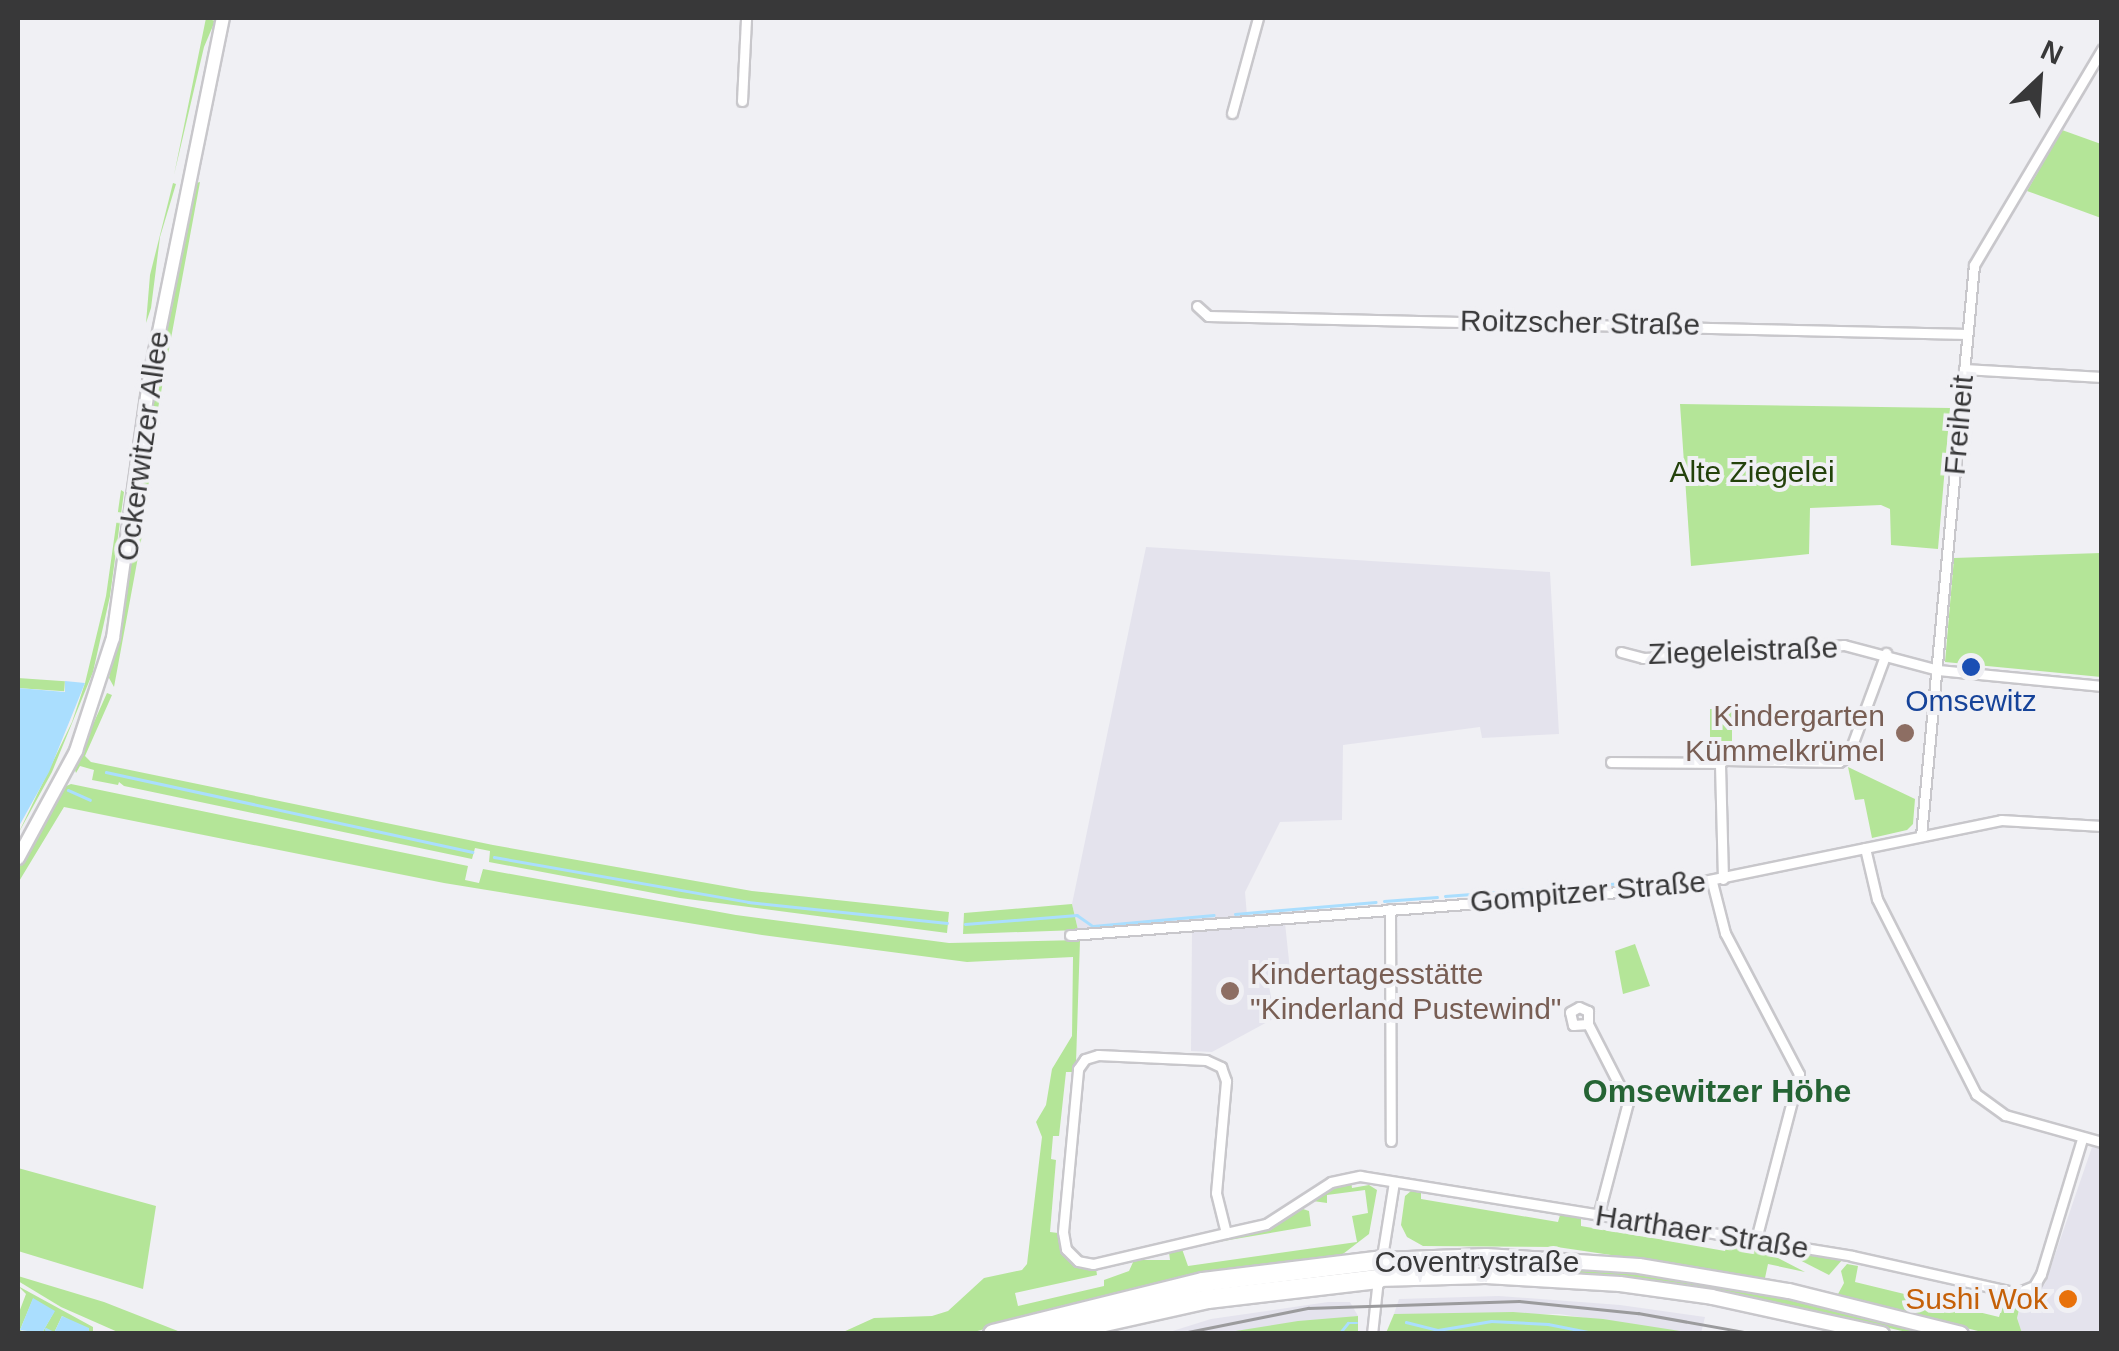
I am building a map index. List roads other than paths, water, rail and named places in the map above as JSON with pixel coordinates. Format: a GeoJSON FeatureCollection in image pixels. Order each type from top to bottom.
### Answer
{"type":"FeatureCollection","features":[{"type":"Feature","properties":{"kind":"highway","name":"Coventrystraße"},"geometry":{"type":"LineString","coordinates":[[993,1334],[1203,1282],[1382,1260]]}},
{"type":"Feature","properties":{"kind":"highway","name":"Coventrystraße"},"geometry":{"type":"LineString","coordinates":[[1051,1334],[1208,1298],[1378,1279]]}},
{"type":"Feature","properties":{"kind":"main road","name":"Coventrystraße"},"geometry":{"type":"LineString","coordinates":[[1382,1260],[1486,1256],[1639,1266],[1789,1291],[1961,1334]]}},
{"type":"Feature","properties":{"kind":"main road","name":"Coventrystraße"},"geometry":{"type":"LineString","coordinates":[[1378,1279],[1486,1276],[1620,1284],[1712,1298],[1882,1334]]}},
{"type":"Feature","properties":{"kind":"street","name":"Ockerwitzer Allee"},"geometry":{"type":"LineString","coordinates":[[18,858],[76,751],[114,638],[146,396],[223,18]]}},
{"type":"Feature","properties":{"kind":"street"},"geometry":{"type":"LineString","coordinates":[[742,102],[746,18]]}},
{"type":"Feature","properties":{"kind":"street"},"geometry":{"type":"LineString","coordinates":[[1232,113],[1258,18]]}},
{"type":"Feature","properties":{"kind":"street","name":"Freiheit"},"geometry":{"type":"LineString","coordinates":[[1922,836],[1976,258],[2102,49]]}},
{"type":"Feature","properties":{"kind":"street","name":"Roitzscher Straße"},"geometry":{"type":"LineString","coordinates":[[1196,306],[1208,316],[1967,334]]}},
{"type":"Feature","properties":{"kind":"street"},"geometry":{"type":"LineString","coordinates":[[1964,369],[2102,377]]}},
{"type":"Feature","properties":{"kind":"street","name":"Ziegeleistraße"},"geometry":{"type":"LineString","coordinates":[[1621,652],[1643,658],[1844,645],[1886,653],[1938,670],[2102,686]]}},
{"type":"Feature","properties":{"kind":"street"},"geometry":{"type":"LineString","coordinates":[[1611,762],[1839,762],[1848,756],[1886,653]]}},
{"type":"Feature","properties":{"kind":"street"},"geometry":{"type":"LineString","coordinates":[[1720,764],[1723,879]]}},
{"type":"Feature","properties":{"kind":"street","name":"Gompitzer Straße"},"geometry":{"type":"LineString","coordinates":[[1070,935],[1712,882],[2002,820],[2102,826]]}},
{"type":"Feature","properties":{"kind":"street"},"geometry":{"type":"LineString","coordinates":[[1865,848],[1877,899],[1976,1094],[2005,1116],[2102,1142]]}},
{"type":"Feature","properties":{"kind":"street"},"geometry":{"type":"LineString","coordinates":[[1712,882],[1725,932],[1798,1074],[1755,1242]]}},
{"type":"Feature","properties":{"kind":"street"},"geometry":{"type":"LineString","coordinates":[[1390,910],[1391,1140]]}},
{"type":"Feature","properties":{"kind":"street"},"geometry":{"type":"LineString","coordinates":[[1588,1024],[1628,1102],[1598,1216]]}},
{"type":"Feature","properties":{"kind":"street","name":"Harthaer Straße"},"geometry":{"type":"LineString","coordinates":[[1226,1234],[1216,1193],[1226,1081],[1221,1067],[1206,1060],[1098,1055],[1085,1059],[1078,1069],[1063,1232],[1073,1258],[1093,1264],[1226,1234],[1284,1216],[1344,1177],[1852,1256],[2002,1292],[2025,1292],[2041,1274],[2082,1139]]}},
{"type":"Feature","properties":{"kind":"street"},"geometry":{"type":"LineString","coordinates":[[1372,1334],[1394,1182]]}},
{"type":"Feature","properties":{"kind":"water"},"geometry":{"type":"Polygon","coordinates":[[[65,681],[85,683],[49,772],[18,828],[18,688],[65,692],[65,681]]]}},
{"type":"Feature","properties":{"kind":"water"},"geometry":{"type":"Polygon","coordinates":[[[33,1298],[55,1311],[42,1333],[20,1330],[33,1298]]]}},
{"type":"Feature","properties":{"kind":"water"},"geometry":{"type":"Polygon","coordinates":[[[62,1316],[89,1328],[89,1333],[54,1333],[62,1316]]]}},
{"type":"Feature","properties":{"kind":"waterway"},"geometry":{"type":"LineString","coordinates":[[106,772],[472,852]]}},
{"type":"Feature","properties":{"kind":"waterway"},"geometry":{"type":"LineString","coordinates":[[68,790],[90,800]]}},
{"type":"Feature","properties":{"kind":"waterway"},"geometry":{"type":"LineString","coordinates":[[494,857],[748,902],[947,923]]}},
{"type":"Feature","properties":{"kind":"waterway"},"geometry":{"type":"LineString","coordinates":[[1566,887],[1681,879]]}},
{"type":"Feature","properties":{"kind":"waterway"},"geometry":{"type":"LineString","coordinates":[[1505,891],[1558,887]]}},
{"type":"Feature","properties":{"kind":"waterway"},"geometry":{"type":"LineString","coordinates":[[1445,896],[1498,892]]}},
{"type":"Feature","properties":{"kind":"waterway"},"geometry":{"type":"LineString","coordinates":[[1384,901],[1437,897]]}},
{"type":"Feature","properties":{"kind":"waterway"},"geometry":{"type":"LineString","coordinates":[[1235,914],[1375,902]]}},
{"type":"Feature","properties":{"kind":"waterway"},"geometry":{"type":"LineString","coordinates":[[965,924],[1077,915],[1093,926],[1214,915]]}},
{"type":"Feature","properties":{"kind":"waterway"},"geometry":{"type":"LineString","coordinates":[[1406,1322],[1438,1330],[1491,1321],[1548,1324],[1599,1334]]}},
{"type":"Feature","properties":{"kind":"waterway"},"geometry":{"type":"LineString","coordinates":[[1339,1334],[1348,1323],[1357,1323]]}},
{"type":"Feature","properties":{"kind":"waterway"},"geometry":{"type":"LineString","coordinates":[[46,1329],[56,1334]]}},
{"type":"Feature","properties":{"kind":"tram line"},"geometry":{"type":"LineString","coordinates":[[1178,1334],[1308,1308],[1519,1301],[1638,1313],[1756,1334]]}},
{"type":"Feature","properties":{"kind":"place","name":"Omsewitz"},"geometry":{"type":"Point","coordinates":[1971,667]}},
{"type":"Feature","properties":{"kind":"place","name":"Kindergarten Kümmelkrümel"},"geometry":{"type":"Point","coordinates":[1905,733]}},
{"type":"Feature","properties":{"kind":"place","name":"Kindertagesstätte \"Kinderland Pustewind\""},"geometry":{"type":"Point","coordinates":[1230,991]}},
{"type":"Feature","properties":{"kind":"place","name":"Sushi Wok"},"geometry":{"type":"Point","coordinates":[2068,1299]}},
{"type":"Feature","properties":{"kind":"district","name":"Omsewitzer Höhe"},"geometry":{"type":"Point","coordinates":[1717,1091]}},
{"type":"Feature","properties":{"kind":"park label","name":"Alte Ziegelei"},"geometry":{"type":"Point","coordinates":[1752,472]}}]}
